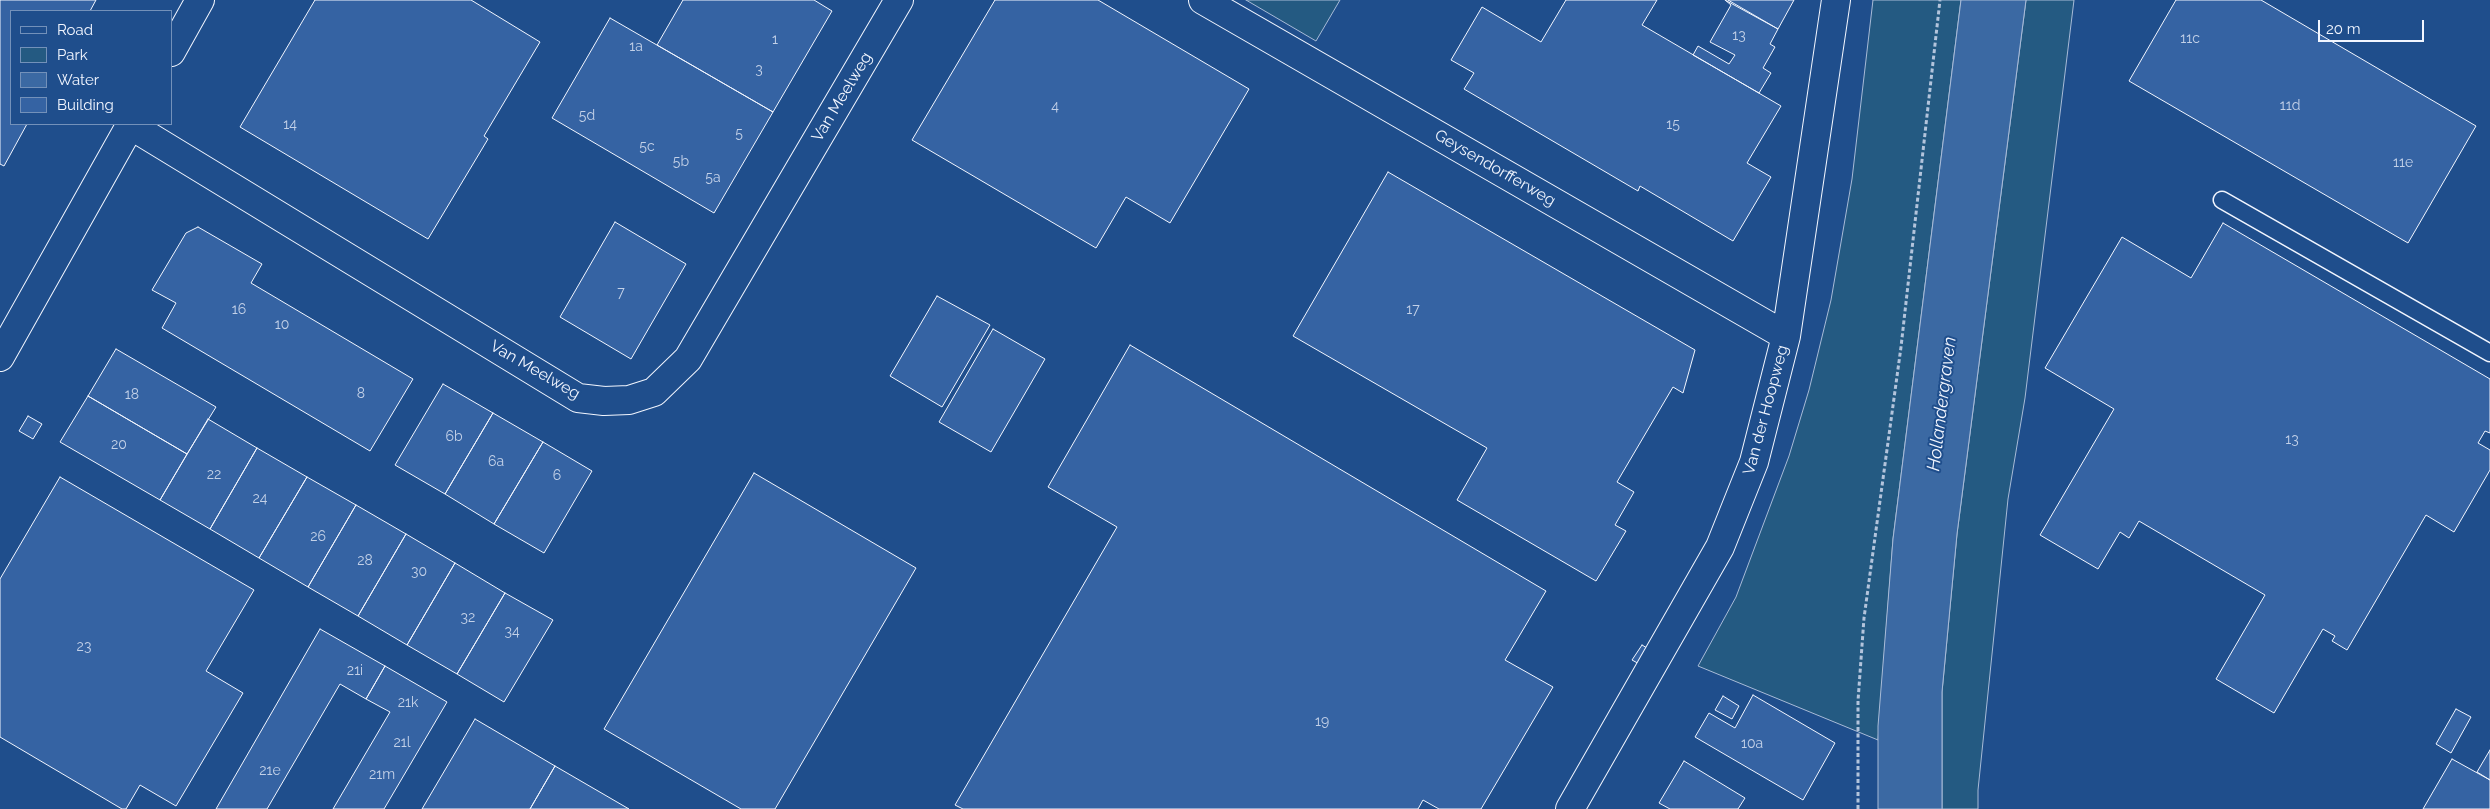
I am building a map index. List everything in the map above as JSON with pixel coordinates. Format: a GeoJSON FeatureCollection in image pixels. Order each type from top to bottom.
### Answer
{"type":"FeatureCollection","features":[{"type":"Feature","properties":{"kind":"street"},"geometry":{"type":"LineString","coordinates":[[172,50],[200,0]]}},
{"type":"Feature","properties":{"kind":"street","name":"Van Meelweg"},"geometry":{"type":"LineString","coordinates":[[133,125],[578,398],[604,401],[629,400],[654,392],[688,359],[899,0]]}},
{"type":"Feature","properties":{"kind":"street","name":"Geysendorfferweg"},"geometry":{"type":"LineString","coordinates":[[1203,0],[1786,336]]}},
{"type":"Feature","properties":{"kind":"street","name":"Van der Hoopweg"},"geometry":{"type":"LineString","coordinates":[[1570,809],[1720,547],[1754,462],[1786,336],[1836,0]]}},
{"type":"Feature","properties":{"kind":"street"},"geometry":{"type":"LineString","coordinates":[[0,357],[130,125]]}},
{"type":"Feature","properties":{"kind":"lane"},"geometry":{"type":"LineString","coordinates":[[2222,200],[2490,353]]}},
{"type":"Feature","properties":{"kind":"path"},"geometry":{"type":"LineString","coordinates":[[1858,809],[1858,701],[1864,618],[1901,347],[1940,0]]}},
{"type":"Feature","properties":{"kind":"green space"},"geometry":{"type":"Polygon","coordinates":[[[1246,0],[1340,0],[1316,41],[1246,0]]]}},
{"type":"Feature","properties":{"kind":"green space"},"geometry":{"type":"Polygon","coordinates":[[[1873,0],[1961,0],[1893,539],[1878,740],[1698,666],[1736,597],[1789,456],[1809,390],[1831,300],[1852,179],[1873,0]]]}},
{"type":"Feature","properties":{"kind":"green space"},"geometry":{"type":"Polygon","coordinates":[[[2026,0],[2074,0],[2025,398],[2008,499],[1978,790],[1978,809],[1942,809],[1942,692],[1957,534],[2026,0]]]}},
{"type":"Feature","properties":{"kind":"water","name":"Hollandergraven"},"geometry":{"type":"Polygon","coordinates":[[[1961,0],[2026,0],[1957,534],[1942,692],[1942,809],[1878,809],[1878,726],[1893,539],[1961,0]]]}},
{"type":"Feature","properties":{"kind":"building"},"geometry":{"type":"Polygon","coordinates":[[[0,0],[96,0],[91,10],[10,10],[10,125],[26,125],[4,166],[0,164],[0,0]]]}},
{"type":"Feature","properties":{"kind":"building"},"geometry":{"type":"Polygon","coordinates":[[[315,0],[471,0],[540,42],[484,136],[488,139],[428,239],[240,127],[315,0]]]}},
{"type":"Feature","properties":{"kind":"building"},"geometry":{"type":"Polygon","coordinates":[[[683,0],[814,0],[832,11],[773,112],[657,45],[683,0]]]}},
{"type":"Feature","properties":{"kind":"building"},"geometry":{"type":"Polygon","coordinates":[[[995,0],[1098,0],[1249,89],[1170,223],[1126,197],[1096,248],[912,140],[995,0]]]}},
{"type":"Feature","properties":{"kind":"building"},"geometry":{"type":"Polygon","coordinates":[[[1566,0],[1657,0],[1642,25],[1781,106],[1747,163],[1771,177],[1733,241],[1640,186],[1638,191],[1464,89],[1474,73],[1451,60],[1482,7],[1541,42],[1566,0]]]}},
{"type":"Feature","properties":{"kind":"building"},"geometry":{"type":"Polygon","coordinates":[[[1725,0],[1778,29],[1770,44],[1775,47],[1763,68],[1771,73],[1759,93],[1693,55],[1698,46],[1729,64],[1735,55],[1710,42],[1731,5],[1725,0]]]}},
{"type":"Feature","properties":{"kind":"building"},"geometry":{"type":"Polygon","coordinates":[[[1728,0],[1794,0],[1778,29],[1728,0]]]}},
{"type":"Feature","properties":{"kind":"building"},"geometry":{"type":"Polygon","coordinates":[[[2176,0],[2261,0],[2476,126],[2408,243],[2129,81],[2176,0]]]}},
{"type":"Feature","properties":{"kind":"building"},"geometry":{"type":"Polygon","coordinates":[[[610,18],[773,112],[714,213],[552,118],[610,18]]]}},
{"type":"Feature","properties":{"kind":"building"},"geometry":{"type":"Polygon","coordinates":[[[1388,172],[1695,350],[1683,393],[1673,387],[1617,482],[1634,492],[1615,525],[1626,531],[1596,581],[1457,500],[1487,448],[1293,336],[1388,172]]]}},
{"type":"Feature","properties":{"kind":"building"},"geometry":{"type":"Polygon","coordinates":[[[615,222],[686,264],[631,359],[560,317],[615,222]]]}},
{"type":"Feature","properties":{"kind":"building"},"geometry":{"type":"Polygon","coordinates":[[[2223,223],[2490,379],[2490,433],[2485,431],[2478,443],[2490,450],[2490,470],[2454,532],[2426,515],[2347,650],[2332,641],[2335,636],[2323,629],[2274,713],[2216,679],[2265,595],[2139,521],[2129,538],[2120,532],[2098,569],[2040,535],[2114,409],[2045,368],[2122,237],[2191,278],[2223,223]]]}},
{"type":"Feature","properties":{"kind":"building"},"geometry":{"type":"Polygon","coordinates":[[[198,227],[262,264],[251,283],[413,379],[370,451],[162,328],[176,303],[152,290],[186,233],[198,227]]]}},
{"type":"Feature","properties":{"kind":"building"},"geometry":{"type":"Polygon","coordinates":[[[937,296],[990,325],[942,407],[890,376],[937,296]]]}},
{"type":"Feature","properties":{"kind":"building"},"geometry":{"type":"Polygon","coordinates":[[[993,329],[1045,359],[991,452],[939,422],[993,329]]]}},
{"type":"Feature","properties":{"kind":"building"},"geometry":{"type":"Polygon","coordinates":[[[1130,345],[1546,591],[1505,660],[1553,687],[1481,809],[1439,809],[1423,800],[1418,809],[963,809],[955,805],[1117,527],[1048,487],[1130,345]]]}},
{"type":"Feature","properties":{"kind":"building"},"geometry":{"type":"Polygon","coordinates":[[[116,349],[216,407],[187,454],[88,396],[116,349]]]}},
{"type":"Feature","properties":{"kind":"building"},"geometry":{"type":"Polygon","coordinates":[[[443,384],[493,413],[445,494],[395,465],[443,384]]]}},
{"type":"Feature","properties":{"kind":"building"},"geometry":{"type":"Polygon","coordinates":[[[88,396],[187,454],[160,500],[60,442],[88,396]]]}},
{"type":"Feature","properties":{"kind":"building"},"geometry":{"type":"Polygon","coordinates":[[[493,413],[543,442],[494,524],[445,494],[493,413]]]}},
{"type":"Feature","properties":{"kind":"building"},"geometry":{"type":"Polygon","coordinates":[[[28,416],[42,424],[33,439],[19,431],[28,416]]]}},
{"type":"Feature","properties":{"kind":"building"},"geometry":{"type":"Polygon","coordinates":[[[208,419],[257,448],[210,529],[160,500],[208,419]]]}},
{"type":"Feature","properties":{"kind":"building"},"geometry":{"type":"Polygon","coordinates":[[[543,442],[592,471],[544,553],[494,524],[543,442]]]}},
{"type":"Feature","properties":{"kind":"building"},"geometry":{"type":"Polygon","coordinates":[[[257,448],[307,477],[259,558],[210,529],[257,448]]]}},
{"type":"Feature","properties":{"kind":"building"},"geometry":{"type":"Polygon","coordinates":[[[754,473],[916,568],[775,809],[741,809],[604,729],[754,473]]]}},
{"type":"Feature","properties":{"kind":"building"},"geometry":{"type":"Polygon","coordinates":[[[60,477],[254,590],[206,671],[243,693],[176,806],[140,785],[126,809],[122,809],[0,737],[0,579],[60,477]]]}},
{"type":"Feature","properties":{"kind":"building"},"geometry":{"type":"Polygon","coordinates":[[[307,477],[356,505],[308,587],[259,558],[307,477]]]}},
{"type":"Feature","properties":{"kind":"building"},"geometry":{"type":"Polygon","coordinates":[[[356,505],[406,534],[358,616],[308,587],[356,505]]]}},
{"type":"Feature","properties":{"kind":"building"},"geometry":{"type":"Polygon","coordinates":[[[406,534],[455,563],[407,645],[358,616],[406,534]]]}},
{"type":"Feature","properties":{"kind":"building"},"geometry":{"type":"Polygon","coordinates":[[[455,563],[505,593],[457,674],[407,645],[455,563]]]}},
{"type":"Feature","properties":{"kind":"building"},"geometry":{"type":"Polygon","coordinates":[[[505,593],[553,620],[504,702],[457,674],[505,593]]]}},
{"type":"Feature","properties":{"kind":"building"},"geometry":{"type":"Polygon","coordinates":[[[320,629],[385,666],[366,699],[340,684],[267,809],[216,809],[320,629]]]}},
{"type":"Feature","properties":{"kind":"building"},"geometry":{"type":"Polygon","coordinates":[[[1642,645],[1652,651],[1643,666],[1632,660],[1642,645]]]}},
{"type":"Feature","properties":{"kind":"building"},"geometry":{"type":"Polygon","coordinates":[[[385,666],[447,702],[384,809],[333,809],[390,712],[366,699],[385,666]]]}},
{"type":"Feature","properties":{"kind":"building"},"geometry":{"type":"Polygon","coordinates":[[[1753,695],[1835,743],[1803,800],[1695,737],[1709,713],[1735,728],[1753,695]]]}},
{"type":"Feature","properties":{"kind":"building"},"geometry":{"type":"Polygon","coordinates":[[[1723,696],[1739,706],[1732,719],[1715,710],[1723,696]]]}},
{"type":"Feature","properties":{"kind":"building"},"geometry":{"type":"Polygon","coordinates":[[[2456,709],[2471,717],[2451,753],[2436,744],[2456,709]]]}},
{"type":"Feature","properties":{"kind":"building"},"geometry":{"type":"Polygon","coordinates":[[[475,719],[555,766],[530,809],[422,809],[475,719]]]}},
{"type":"Feature","properties":{"kind":"building"},"geometry":{"type":"Polygon","coordinates":[[[2490,750],[2490,780],[2477,772],[2490,750]]]}},
{"type":"Feature","properties":{"kind":"building"},"geometry":{"type":"Polygon","coordinates":[[[2452,759],[2490,780],[2490,809],[2423,809],[2452,759]]]}},
{"type":"Feature","properties":{"kind":"building"},"geometry":{"type":"Polygon","coordinates":[[[1684,761],[1745,798],[1738,809],[1670,809],[1659,803],[1684,761]]]}},
{"type":"Feature","properties":{"kind":"building"},"geometry":{"type":"Polygon","coordinates":[[[555,766],[629,809],[530,809],[555,766]]]}}]}
